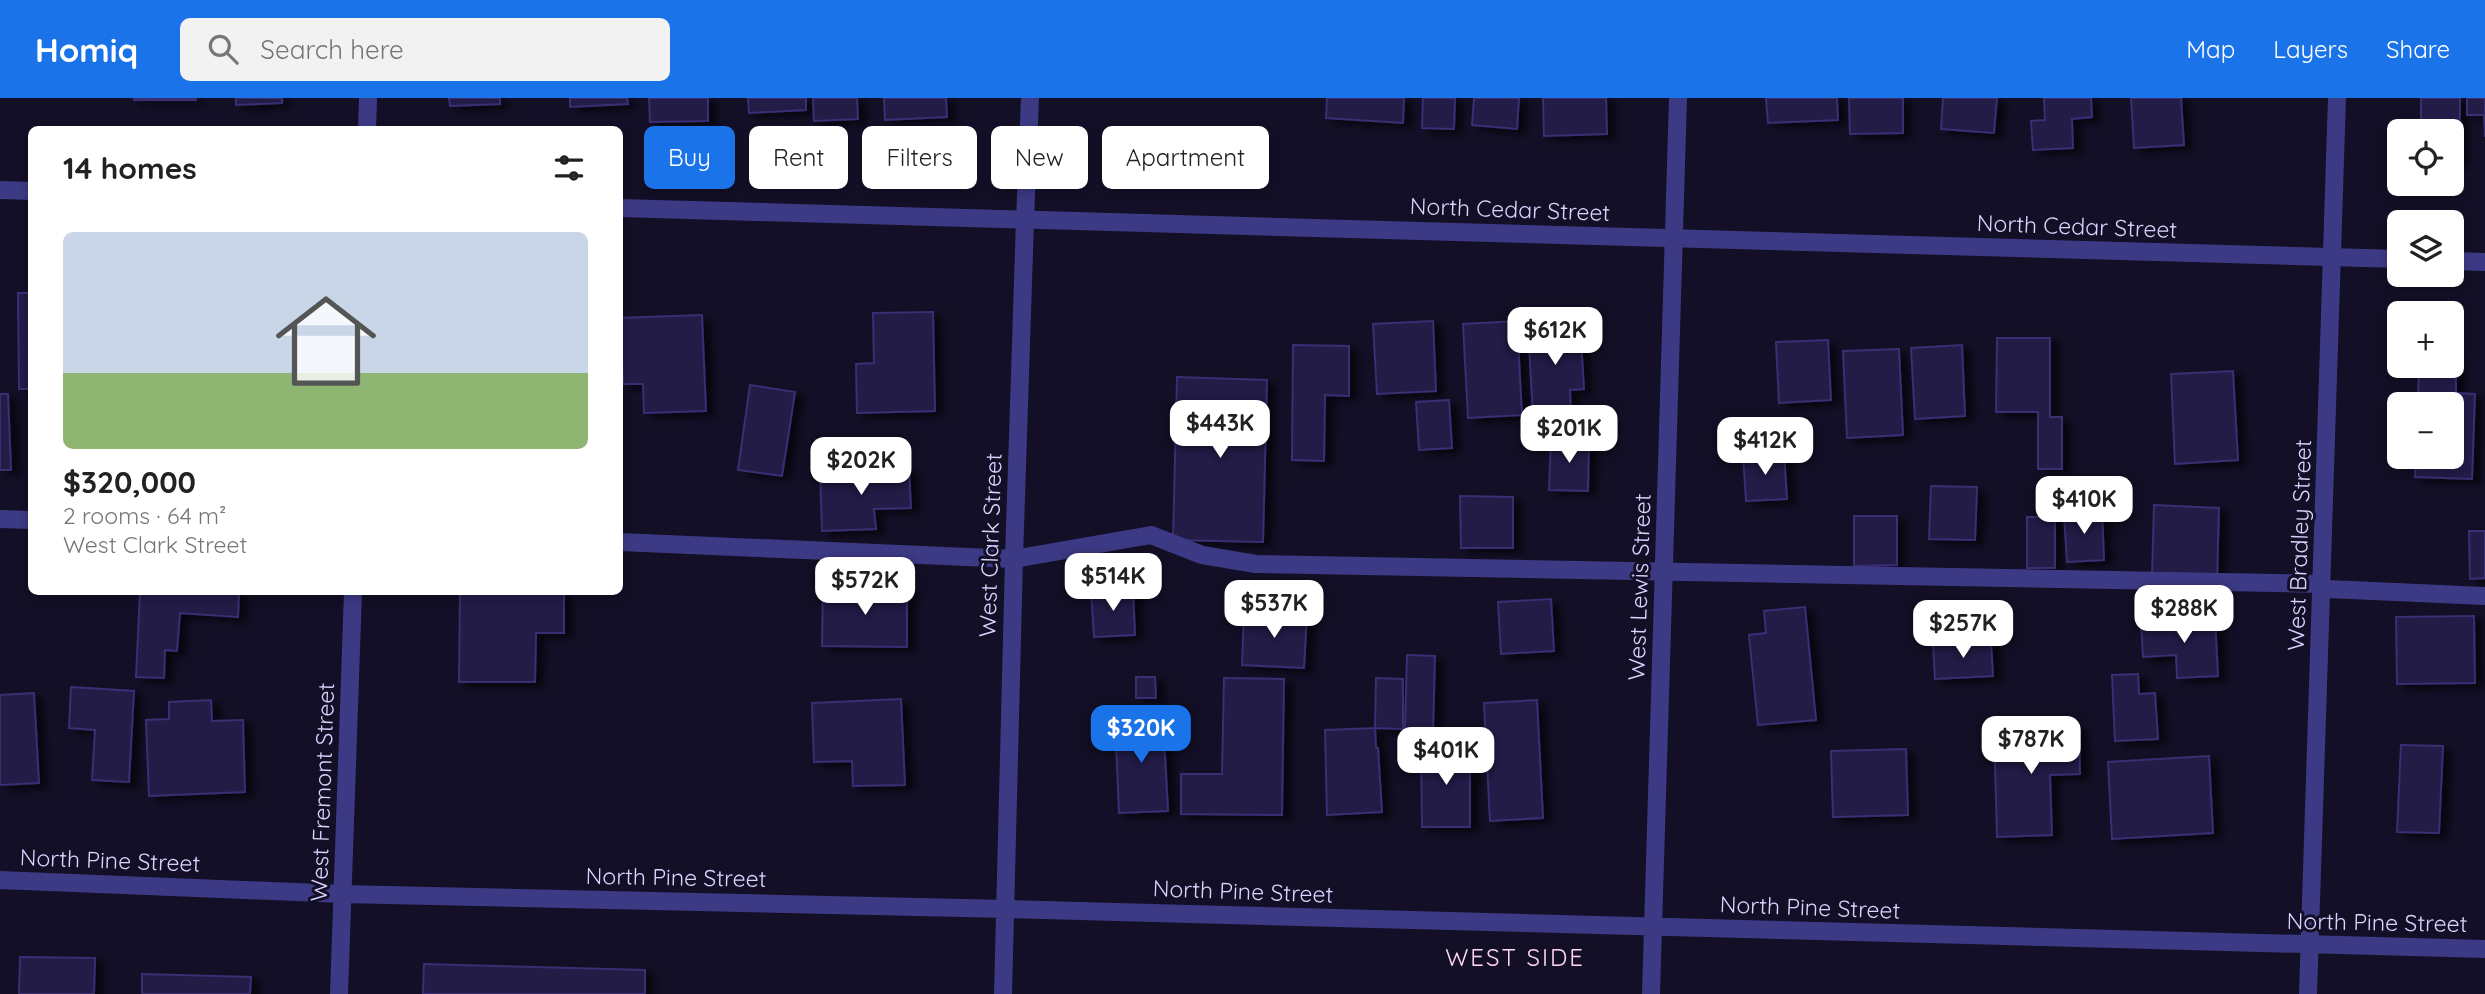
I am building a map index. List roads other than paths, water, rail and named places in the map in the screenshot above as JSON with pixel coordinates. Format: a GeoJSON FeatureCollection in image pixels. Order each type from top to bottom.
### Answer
{"type":"FeatureCollection","features":[{"type":"Feature","properties":{"kind":"street"},"geometry":{"type":"LineString","coordinates":[[367,126],[368,98]]}},
{"type":"Feature","properties":{"kind":"street","name":"West Clark Street"},"geometry":{"type":"LineString","coordinates":[[1003,994],[1013,559],[1030,98]]}},
{"type":"Feature","properties":{"kind":"street","name":"West Lewis Street"},"geometry":{"type":"LineString","coordinates":[[1651,994],[1678,98]]}},
{"type":"Feature","properties":{"kind":"street","name":"West Bradley Street"},"geometry":{"type":"LineString","coordinates":[[2308,994],[2337,98]]}},
{"type":"Feature","properties":{"kind":"street"},"geometry":{"type":"LineString","coordinates":[[0,190],[28,191]]}},
{"type":"Feature","properties":{"kind":"street","name":"North Cedar Street"},"geometry":{"type":"LineString","coordinates":[[623,208],[2387,259]]}},
{"type":"Feature","properties":{"kind":"street"},"geometry":{"type":"LineString","coordinates":[[2464,261],[2485,262]]}},
{"type":"Feature","properties":{"kind":"street"},"geometry":{"type":"LineString","coordinates":[[0,519],[28,520]]}},
{"type":"Feature","properties":{"kind":"street"},"geometry":{"type":"LineString","coordinates":[[623,542],[1013,559],[1151,535],[1202,555],[1256,564],[2322,583],[2322,587],[2328,589],[2485,596]]}},
{"type":"Feature","properties":{"kind":"street","name":"West Fremont Street"},"geometry":{"type":"LineString","coordinates":[[339,994],[353,595]]}},
{"type":"Feature","properties":{"kind":"street","name":"North Pine Street"},"geometry":{"type":"LineString","coordinates":[[0,880],[343,894],[2485,949]]}},
{"type":"Feature","properties":{"kind":"district","name":"WEST SIDE"},"geometry":{"type":"Point","coordinates":[1515,957]}}]}
